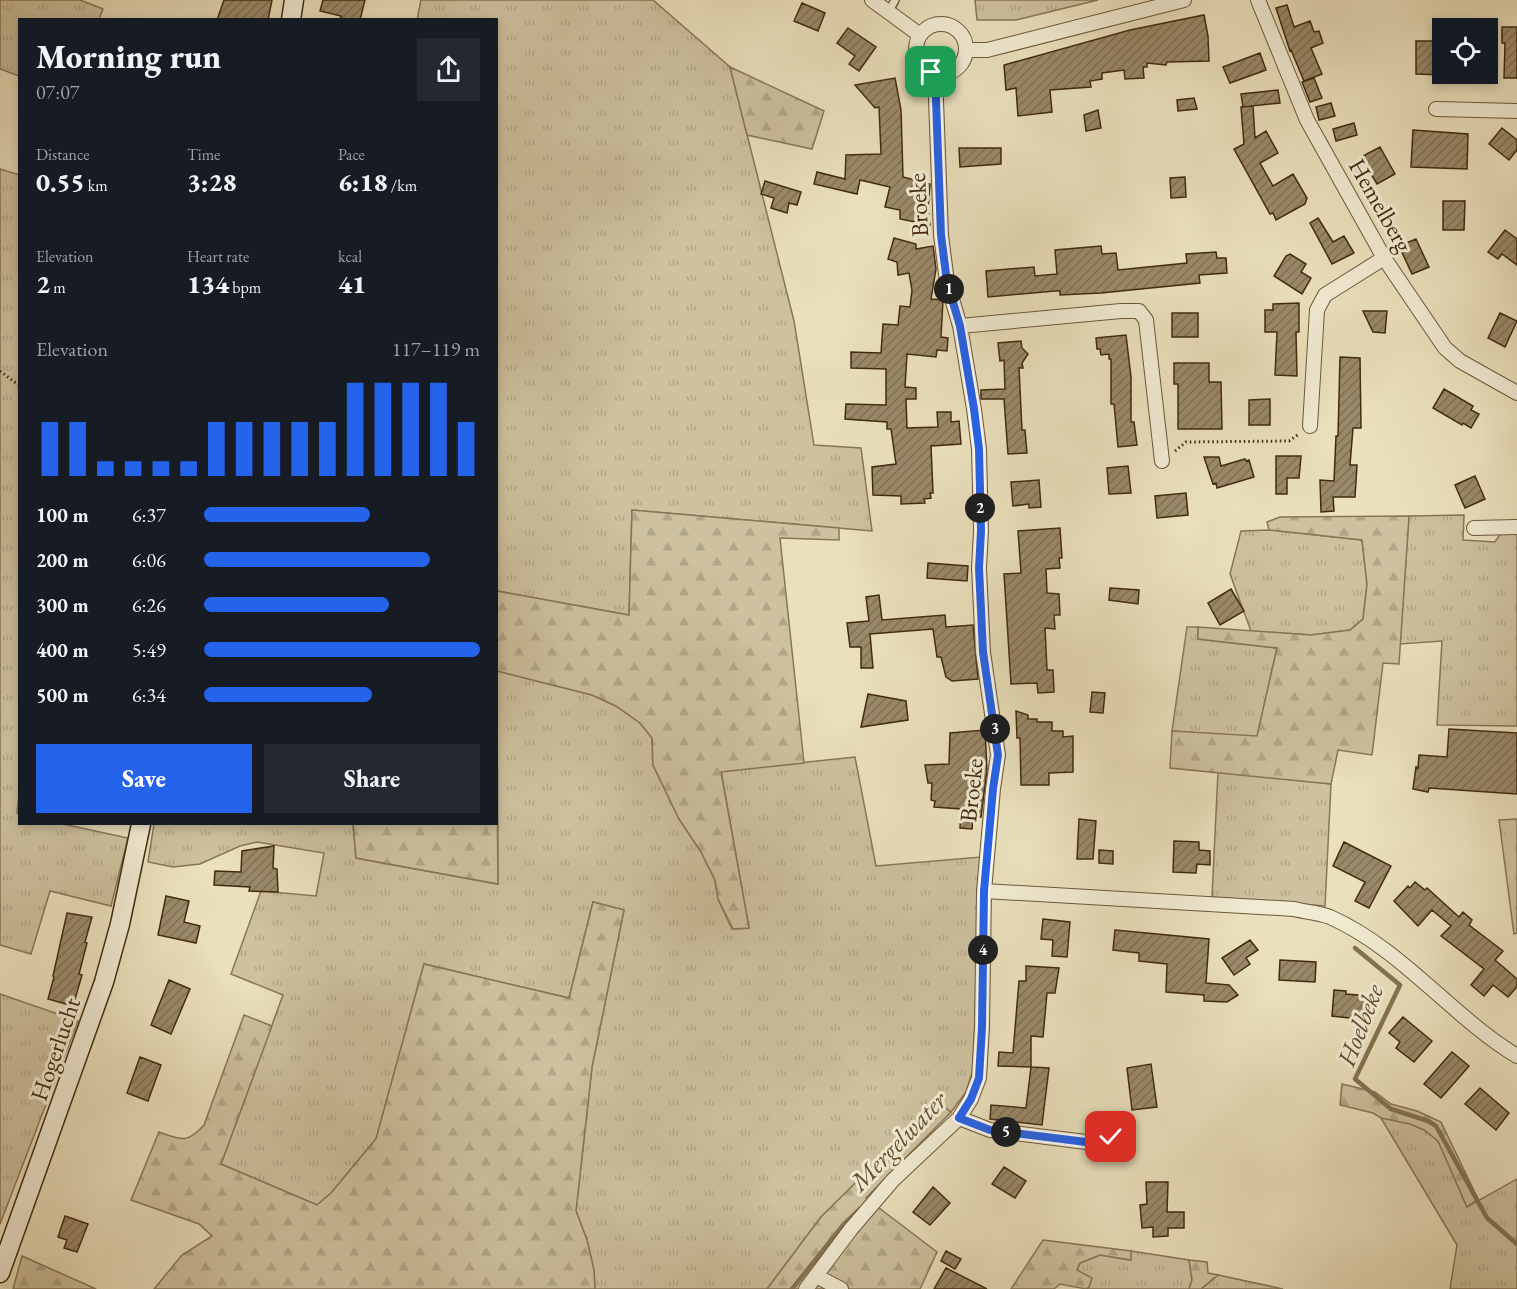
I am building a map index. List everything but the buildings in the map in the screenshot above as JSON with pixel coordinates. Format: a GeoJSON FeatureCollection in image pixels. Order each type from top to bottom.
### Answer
{"type":"FeatureCollection","features":[{"type":"Feature","properties":{"kind":"street"},"geometry":{"type":"LineString","coordinates":[[291,18],[294,0]]}},
{"type":"Feature","properties":{"kind":"street"},"geometry":{"type":"LineString","coordinates":[[872,0],[892,6],[920,35]]}},
{"type":"Feature","properties":{"kind":"street"},"geometry":{"type":"LineString","coordinates":[[966,50],[987,50],[1184,0]]}},
{"type":"Feature","properties":{"kind":"street","name":"Hemelberg"},"geometry":{"type":"LineString","coordinates":[[1258,0],[1307,120],[1384,258],[1445,348],[1460,361],[1517,393]]}},
{"type":"Feature","properties":{"kind":"street"},"geometry":{"type":"LineString","coordinates":[[933,25],[950,25],[963,36],[966,50],[963,61],[957,68],[945,74],[927,69],[919,60],[916,47],[920,35],[933,25]]}},
{"type":"Feature","properties":{"kind":"street","name":"Broeke"},"geometry":{"type":"LineString","coordinates":[[806,1289],[893,1180],[959,1118],[971,1099],[979,1078],[984,891],[998,755],[983,652],[979,568],[981,531],[979,449],[960,326],[947,282],[941,235],[935,73]]}},
{"type":"Feature","properties":{"kind":"street"},"geometry":{"type":"LineString","coordinates":[[1436,110],[1517,111]]}},
{"type":"Feature","properties":{"kind":"street"},"geometry":{"type":"LineString","coordinates":[[1310,426],[1317,310],[1325,295],[1384,258]]}},
{"type":"Feature","properties":{"kind":"street"},"geometry":{"type":"LineString","coordinates":[[960,326],[1139,311],[1146,320],[1162,461]]}},
{"type":"Feature","properties":{"kind":"street"},"geometry":{"type":"LineString","coordinates":[[1474,528],[1517,526]]}},
{"type":"Feature","properties":{"kind":"street","name":"Hogerlucht"},"geometry":{"type":"LineString","coordinates":[[0,1273],[104,982],[120,924],[140,830]]}},
{"type":"Feature","properties":{"kind":"street"},"geometry":{"type":"LineString","coordinates":[[984,891],[1294,909],[1328,916],[1357,931],[1387,951],[1494,1043],[1517,1056]]}},
{"type":"Feature","properties":{"kind":"street"},"geometry":{"type":"LineString","coordinates":[[959,1118],[990,1130],[1094,1143],[1111,1137]]}},
{"type":"Feature","properties":{"kind":"street"},"geometry":{"type":"LineString","coordinates":[[816,1276],[842,1289]]}},
{"type":"Feature","properties":{"kind":"path"},"geometry":{"type":"LineString","coordinates":[[0,371],[18,384]]}},
{"type":"Feature","properties":{"kind":"path"},"geometry":{"type":"LineString","coordinates":[[1186,442],[1288,441]]}},
{"type":"Feature","properties":{"kind":"green space"},"geometry":{"type":"Polygon","coordinates":[[[0,0],[80,0],[103,9],[99,18],[18,18],[18,76],[0,69],[0,0]]]}},
{"type":"Feature","properties":{"kind":"green space"},"geometry":{"type":"Polygon","coordinates":[[[421,0],[653,0],[730,67],[794,321],[814,445],[861,448],[872,531],[632,510],[629,615],[498,591],[498,18],[417,18],[421,0]]]}},
{"type":"Feature","properties":{"kind":"green space"},"geometry":{"type":"Polygon","coordinates":[[[975,0],[1098,0],[1016,20],[977,20],[975,0]]]}},
{"type":"Feature","properties":{"kind":"green space"},"geometry":{"type":"Polygon","coordinates":[[[730,67],[824,111],[812,149],[747,135],[730,67]]]}},
{"type":"Feature","properties":{"kind":"green space"},"geometry":{"type":"Polygon","coordinates":[[[0,169],[18,174],[18,825],[68,825],[128,838],[111,906],[50,891],[31,954],[0,945],[0,169]]]}},
{"type":"Feature","properties":{"kind":"green space"},"geometry":{"type":"Polygon","coordinates":[[[632,510],[839,528],[839,540],[780,538],[804,763],[721,772],[749,928],[733,929],[718,899],[715,880],[701,852],[679,819],[653,765],[652,738],[640,723],[616,706],[592,695],[498,671],[498,591],[629,615],[632,510]]]}},
{"type":"Feature","properties":{"kind":"green space"},"geometry":{"type":"Polygon","coordinates":[[[1464,515],[1463,540],[1495,542],[1503,530],[1517,532],[1517,726],[1437,725],[1442,641],[1400,644],[1409,516],[1464,515]]]}},
{"type":"Feature","properties":{"kind":"green space"},"geometry":{"type":"Polygon","coordinates":[[[1409,516],[1399,664],[1383,663],[1372,755],[1338,750],[1331,784],[1170,768],[1172,731],[1257,736],[1277,648],[1198,639],[1198,627],[1311,635],[1350,630],[1363,619],[1367,584],[1362,540],[1269,530],[1267,522],[1280,517],[1409,516]]]}},
{"type":"Feature","properties":{"kind":"green space"},"geometry":{"type":"Polygon","coordinates":[[[1269,530],[1362,540],[1367,584],[1363,619],[1350,630],[1311,635],[1251,631],[1230,574],[1241,531],[1269,530]]]}},
{"type":"Feature","properties":{"kind":"green space"},"geometry":{"type":"Polygon","coordinates":[[[1187,627],[1198,627],[1198,639],[1277,648],[1257,737],[1172,731],[1187,627]]]}},
{"type":"Feature","properties":{"kind":"green space"},"geometry":{"type":"Polygon","coordinates":[[[498,671],[592,695],[616,706],[640,723],[652,738],[653,765],[679,819],[701,852],[715,880],[718,899],[732,929],[749,928],[721,771],[855,757],[876,866],[981,857],[973,1070],[966,1092],[951,1112],[938,1102],[821,1217],[767,1289],[595,1289],[594,1270],[587,1240],[576,1211],[592,1067],[624,910],[593,902],[569,998],[424,964],[376,1139],[331,1193],[317,1205],[221,1164],[283,995],[231,974],[261,891],[316,896],[324,853],[257,842],[240,846],[200,864],[173,867],[148,862],[154,825],[353,825],[356,858],[498,884],[498,671]]]}},
{"type":"Feature","properties":{"kind":"green space"},"geometry":{"type":"Polygon","coordinates":[[[1218,772],[1331,784],[1325,906],[1212,897],[1218,772]]]}},
{"type":"Feature","properties":{"kind":"green space"},"geometry":{"type":"Polygon","coordinates":[[[1517,819],[1517,933],[1514,934],[1499,820],[1517,819]]]}},
{"type":"Feature","properties":{"kind":"green space"},"geometry":{"type":"Polygon","coordinates":[[[353,825],[497,825],[498,884],[356,858],[353,825]]]}},
{"type":"Feature","properties":{"kind":"green space"},"geometry":{"type":"Polygon","coordinates":[[[593,902],[624,910],[592,1067],[576,1211],[587,1240],[594,1270],[595,1289],[154,1289],[182,1255],[212,1236],[199,1224],[131,1200],[159,1132],[183,1139],[193,1135],[204,1125],[244,1015],[272,1026],[221,1164],[317,1205],[331,1193],[376,1139],[424,964],[569,998],[593,902]]]}},
{"type":"Feature","properties":{"kind":"green space"},"geometry":{"type":"Polygon","coordinates":[[[0,994],[78,1021],[0,1224],[0,994]]]}},
{"type":"Feature","properties":{"kind":"green space"},"geometry":{"type":"Polygon","coordinates":[[[1342,1084],[1375,1092],[1391,1104],[1417,1111],[1441,1122],[1478,1199],[1467,1207],[1438,1141],[1424,1130],[1410,1124],[1381,1118],[1373,1113],[1340,1105],[1342,1084]]]}},
{"type":"Feature","properties":{"kind":"green space"},"geometry":{"type":"Polygon","coordinates":[[[937,1102],[951,1112],[866,1198],[937,1252],[920,1289],[849,1289],[835,1281],[827,1289],[767,1289],[821,1217],[937,1102]]]}},
{"type":"Feature","properties":{"kind":"green space"},"geometry":{"type":"Polygon","coordinates":[[[1381,1118],[1413,1124],[1434,1137],[1447,1158],[1467,1207],[1517,1179],[1517,1289],[1450,1289],[1457,1245],[1381,1118]]]}},
{"type":"Feature","properties":{"kind":"green space"},"geometry":{"type":"Polygon","coordinates":[[[1043,1240],[1131,1251],[1131,1260],[1100,1255],[1080,1263],[1077,1270],[1092,1278],[1086,1289],[1060,1284],[1054,1289],[1011,1289],[1043,1240]]]}},
{"type":"Feature","properties":{"kind":"green space"},"geometry":{"type":"Polygon","coordinates":[[[1131,1251],[1189,1260],[1192,1280],[1189,1289],[1086,1289],[1089,1287],[1077,1269],[1080,1263],[1100,1255],[1130,1260],[1131,1251]]]}},
{"type":"Feature","properties":{"kind":"green space"},"geometry":{"type":"Polygon","coordinates":[[[22,1256],[96,1289],[13,1289],[22,1256]]]}},
{"type":"Feature","properties":{"kind":"green space"},"geometry":{"type":"Polygon","coordinates":[[[1189,1260],[1207,1262],[1208,1273],[1218,1275],[1201,1289],[1189,1289],[1192,1280],[1189,1260]]]}},
{"type":"Feature","properties":{"kind":"green space"},"geometry":{"type":"Polygon","coordinates":[[[1218,1275],[1283,1289],[1201,1289],[1218,1275]]]}},
{"type":"Feature","properties":{"kind":"waterway","name":"Hoelbeke"},"geometry":{"type":"LineString","coordinates":[[1355,948],[1400,985],[1355,1079],[1391,1109],[1428,1121],[1436,1126],[1487,1218],[1517,1244]]}},
{"type":"Feature","properties":{"kind":"waterway","name":"Mergelwater"},"geometry":{"type":"LineString","coordinates":[[792,1289],[844,1224],[860,1209]]}},
{"type":"Feature","properties":{"kind":"route"},"geometry":{"type":"LineString","coordinates":[[931,72],[935,73],[941,235],[947,282],[960,326],[979,449],[981,531],[979,568],[983,652],[998,755],[984,891],[979,1078],[971,1099],[959,1118],[990,1130],[1094,1143],[1111,1137]]}}]}
